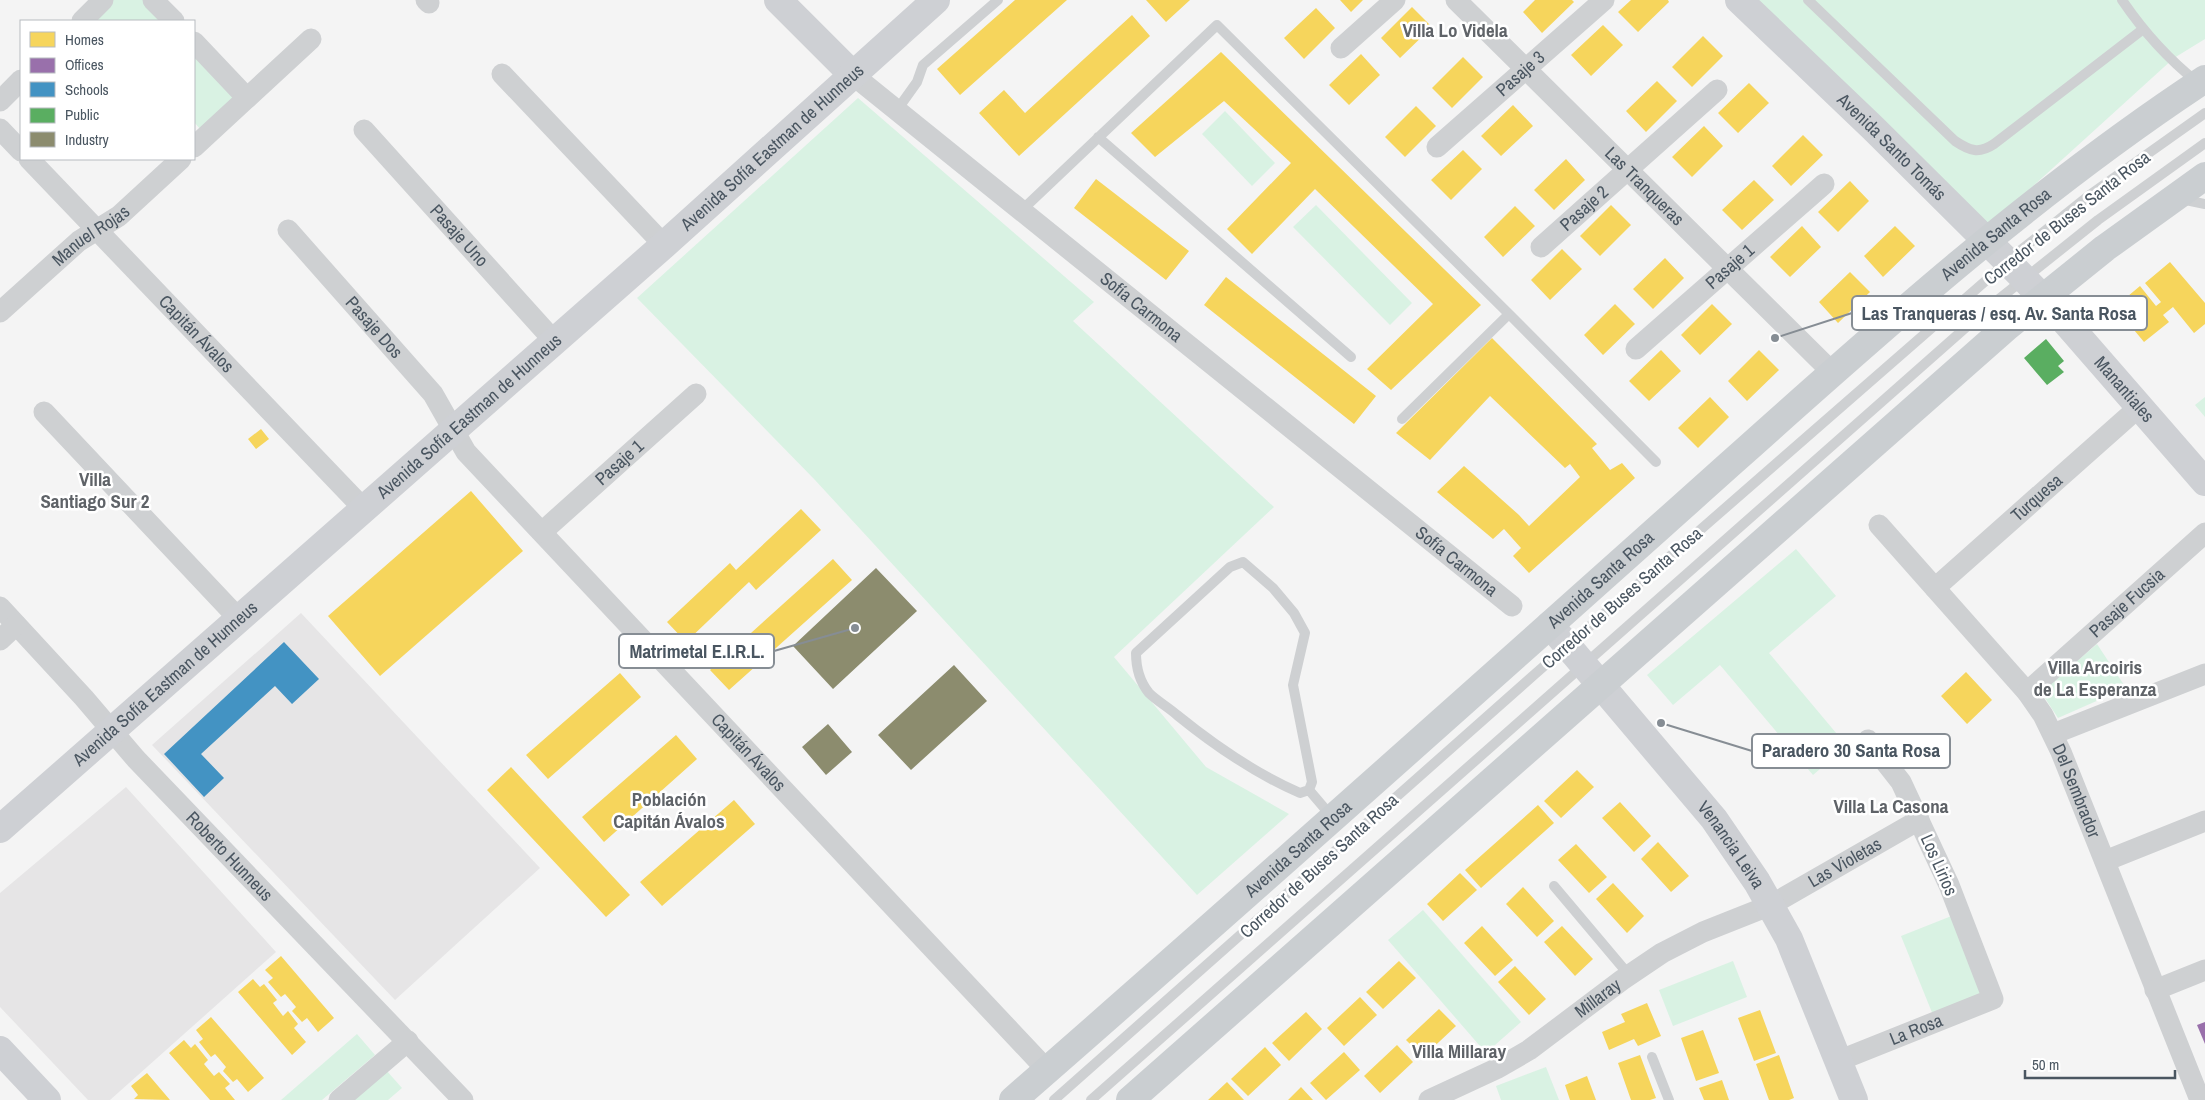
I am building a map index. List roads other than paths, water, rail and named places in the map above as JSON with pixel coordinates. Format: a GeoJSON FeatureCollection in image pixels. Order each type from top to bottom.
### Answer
{"type":"FeatureCollection","features":[{"type":"Feature","properties":{"kind":"main road","name":"Avenida Santa Rosa"},"geometry":{"type":"LineString","coordinates":[[1013,1100],[1834,373],[1987,241],[2071,173],[2202,81]]}},
{"type":"Feature","properties":{"kind":"main road"},"geometry":{"type":"LineString","coordinates":[[1133,1099],[1584,664],[2024,279],[2173,198],[2205,176]]}},
{"type":"Feature","properties":{"kind":"street"},"geometry":{"type":"LineString","coordinates":[[85,20],[104,0]]}},
{"type":"Feature","properties":{"kind":"street"},"geometry":{"type":"LineString","coordinates":[[153,0],[173,20]]}},
{"type":"Feature","properties":{"kind":"street","name":"Sofía Carmona"},"geometry":{"type":"LineString","coordinates":[[778,0],[853,75],[1512,606]]}},
{"type":"Feature","properties":{"kind":"street","name":"Avenida Sofía Eastman de Hunneus"},"geometry":{"type":"LineString","coordinates":[[0,829],[664,245],[936,0]]}},
{"type":"Feature","properties":{"kind":"street"},"geometry":{"type":"LineString","coordinates":[[1342,48],[1395,0]]}},
{"type":"Feature","properties":{"kind":"street","name":"Las Tranqueras"},"geometry":{"type":"LineString","coordinates":[[1456,0],[1834,373]]}},
{"type":"Feature","properties":{"kind":"street","name":"Pasaje 3"},"geometry":{"type":"LineString","coordinates":[[1437,147],[1604,0]]}},
{"type":"Feature","properties":{"kind":"street","name":"Avenida Santo Tomás"},"geometry":{"type":"LineString","coordinates":[[1739,0],[2024,279]]}},
{"type":"Feature","properties":{"kind":"street"},"geometry":{"type":"LineString","coordinates":[[196,141],[248,98],[311,39]]}},
{"type":"Feature","properties":{"kind":"street"},"geometry":{"type":"LineString","coordinates":[[195,43],[248,98]]}},
{"type":"Feature","properties":{"kind":"street"},"geometry":{"type":"LineString","coordinates":[[502,74],[664,245]]}},
{"type":"Feature","properties":{"kind":"street"},"geometry":{"type":"LineString","coordinates":[[0,101],[20,81]]}},
{"type":"Feature","properties":{"kind":"street","name":"Pasaje 2"},"geometry":{"type":"LineString","coordinates":[[1541,247],[1717,90]]}},
{"type":"Feature","properties":{"kind":"street"},"geometry":{"type":"LineString","coordinates":[[0,129],[20,150]]}},
{"type":"Feature","properties":{"kind":"street","name":"Pasaje Uno"},"geometry":{"type":"LineString","coordinates":[[364,130],[554,342]]}},
{"type":"Feature","properties":{"kind":"street","name":"Capitán Ávalos"},"geometry":{"type":"LineString","coordinates":[[30,160],[364,509]]}},
{"type":"Feature","properties":{"kind":"street","name":"Manuel Rojas"},"geometry":{"type":"LineString","coordinates":[[0,312],[79,242],[119,216],[180,160]]}},
{"type":"Feature","properties":{"kind":"street","name":"Pasaje 1"},"geometry":{"type":"LineString","coordinates":[[1636,349],[1824,184]]}},
{"type":"Feature","properties":{"kind":"street","name":"Pasaje Dos"},"geometry":{"type":"LineString","coordinates":[[288,230],[433,394],[453,431]]}},
{"type":"Feature","properties":{"kind":"street","name":"Manantiales"},"geometry":{"type":"LineString","coordinates":[[2024,279],[2205,482]]}},
{"type":"Feature","properties":{"kind":"street","name":"Pasaje 1"},"geometry":{"type":"LineString","coordinates":[[542,532],[696,394]]}},
{"type":"Feature","properties":{"kind":"street","name":"Turquesa"},"geometry":{"type":"LineString","coordinates":[[1935,588],[2139,407]]}},
{"type":"Feature","properties":{"kind":"street"},"geometry":{"type":"LineString","coordinates":[[44,412],[239,619]]}},
{"type":"Feature","properties":{"kind":"street","name":"Capitán Ávalos"},"geometry":{"type":"LineString","coordinates":[[453,431],[466,452],[1047,1070]]}},
{"type":"Feature","properties":{"kind":"street","name":"Del Sembrador"},"geometry":{"type":"LineString","coordinates":[[1879,525],[2026,692],[2053,734],[2200,1100]]}},
{"type":"Feature","properties":{"kind":"street","name":"Pasaje Fucsia"},"geometry":{"type":"LineString","coordinates":[[2026,692],[2205,533]]}},
{"type":"Feature","properties":{"kind":"street","name":"Roberto Hunneus"},"geometry":{"type":"LineString","coordinates":[[0,607],[136,759],[463,1100]]}},
{"type":"Feature","properties":{"kind":"street"},"geometry":{"type":"LineString","coordinates":[[0,640],[16,624]]}},
{"type":"Feature","properties":{"kind":"street","name":"Venancia Leiva"},"geometry":{"type":"LineString","coordinates":[[1550,625],[1714,819],[1736,850],[1771,905],[1789,939],[1854,1100]]}},
{"type":"Feature","properties":{"kind":"street"},"geometry":{"type":"LineString","coordinates":[[2053,734],[2205,674]]}},
{"type":"Feature","properties":{"kind":"street","name":"Los Lirios"},"geometry":{"type":"LineString","coordinates":[[1868,740],[1901,782],[1949,885],[1993,999]]}},
{"type":"Feature","properties":{"kind":"street","name":"Las Violetas"},"geometry":{"type":"LineString","coordinates":[[1771,905],[1919,820]]}},
{"type":"Feature","properties":{"kind":"street"},"geometry":{"type":"LineString","coordinates":[[2104,861],[2205,821]]}},
{"type":"Feature","properties":{"kind":"street","name":"Millaray"},"geometry":{"type":"LineString","coordinates":[[1429,1100],[1490,1072],[1529,1050],[1629,975],[1682,942],[1771,905]]}},
{"type":"Feature","properties":{"kind":"street"},"geometry":{"type":"LineString","coordinates":[[2155,990],[2205,970]]}},
{"type":"Feature","properties":{"kind":"street","name":"La Rosa"},"geometry":{"type":"LineString","coordinates":[[1838,1061],[1993,999]]}},
{"type":"Feature","properties":{"kind":"street"},"geometry":{"type":"LineString","coordinates":[[339,1100],[408,1041]]}},
{"type":"Feature","properties":{"kind":"street"},"geometry":{"type":"LineString","coordinates":[[0,1050],[47,1100]]}},
{"type":"Feature","properties":{"kind":"lane"},"geometry":{"type":"LineString","coordinates":[[897,110],[918,82],[923,65],[998,0]]}},
{"type":"Feature","properties":{"kind":"lane"},"geometry":{"type":"LineString","coordinates":[[1808,0],[1956,141],[1967,149],[1975,151],[1986,149],[1994,144],[2142,30]]}},
{"type":"Feature","properties":{"kind":"lane"},"geometry":{"type":"LineString","coordinates":[[2122,0],[2142,30],[2184,72],[2202,81]]}},
{"type":"Feature","properties":{"kind":"lane"},"geometry":{"type":"LineString","coordinates":[[1022,210],[1217,25],[1510,314],[1656,462]]}},
{"type":"Feature","properties":{"kind":"lane","name":"Corredor de Buses Santa Rosa"},"geometry":{"type":"LineString","coordinates":[[2024,279],[2092,194],[2205,113]]}},
{"type":"Feature","properties":{"kind":"lane"},"geometry":{"type":"LineString","coordinates":[[1098,137],[1351,357]]}},
{"type":"Feature","properties":{"kind":"lane","name":"Corredor de Buses Santa Rosa"},"geometry":{"type":"LineString","coordinates":[[1091,1100],[1584,664],[2024,279],[2146,184],[2205,143]]}},
{"type":"Feature","properties":{"kind":"lane"},"geometry":{"type":"LineString","coordinates":[[2173,198],[2205,204]]}},
{"type":"Feature","properties":{"kind":"lane"},"geometry":{"type":"LineString","coordinates":[[1402,420],[1510,314]]}},
{"type":"Feature","properties":{"kind":"lane"},"geometry":{"type":"LineString","coordinates":[[1243,562],[1274,588],[1294,613],[1304,634],[1293,685],[1312,782],[1308,790],[1300,793],[1275,782],[1199,733],[1149,692],[1138,671],[1136,653],[1230,566],[1243,562]]}},
{"type":"Feature","properties":{"kind":"lane","name":"Corredor de Buses Santa Rosa"},"geometry":{"type":"LineString","coordinates":[[1054,1100],[1584,664]]}},
{"type":"Feature","properties":{"kind":"lane"},"geometry":{"type":"LineString","coordinates":[[1308,790],[1333,818]]}},
{"type":"Feature","properties":{"kind":"lane"},"geometry":{"type":"LineString","coordinates":[[1554,886],[1629,975]]}},
{"type":"Feature","properties":{"kind":"lane"},"geometry":{"type":"LineString","coordinates":[[1652,1057],[1669,1100]]}},
{"type":"Feature","properties":{"kind":"place","name":"Las Tranqueras / esq. Av. Santa Rosa"},"geometry":{"type":"Point","coordinates":[1775,338]}},
{"type":"Feature","properties":{"kind":"place","name":"Matrimetal E.I.R.L."},"geometry":{"type":"Point","coordinates":[855,628]}},
{"type":"Feature","properties":{"kind":"place","name":"Paradero 30 Santa Rosa"},"geometry":{"type":"Point","coordinates":[1661,723]}},
{"type":"Feature","properties":{"kind":"district","name":"Villa Lo Videla"},"geometry":{"type":"Point","coordinates":[1455,30]}},
{"type":"Feature","properties":{"kind":"district","name":"Villa Santiago Sur 2"},"geometry":{"type":"Point","coordinates":[95,490]}},
{"type":"Feature","properties":{"kind":"district","name":"Villa Arcoiris de La Esperanza"},"geometry":{"type":"Point","coordinates":[2095,678]}},
{"type":"Feature","properties":{"kind":"district","name":"Villa La Casona"},"geometry":{"type":"Point","coordinates":[1891,806]}},
{"type":"Feature","properties":{"kind":"district","name":"Población Capitán Ávalos"},"geometry":{"type":"Point","coordinates":[669,810]}},
{"type":"Feature","properties":{"kind":"district","name":"Villa Millaray"},"geometry":{"type":"Point","coordinates":[1459,1051]}}]}
